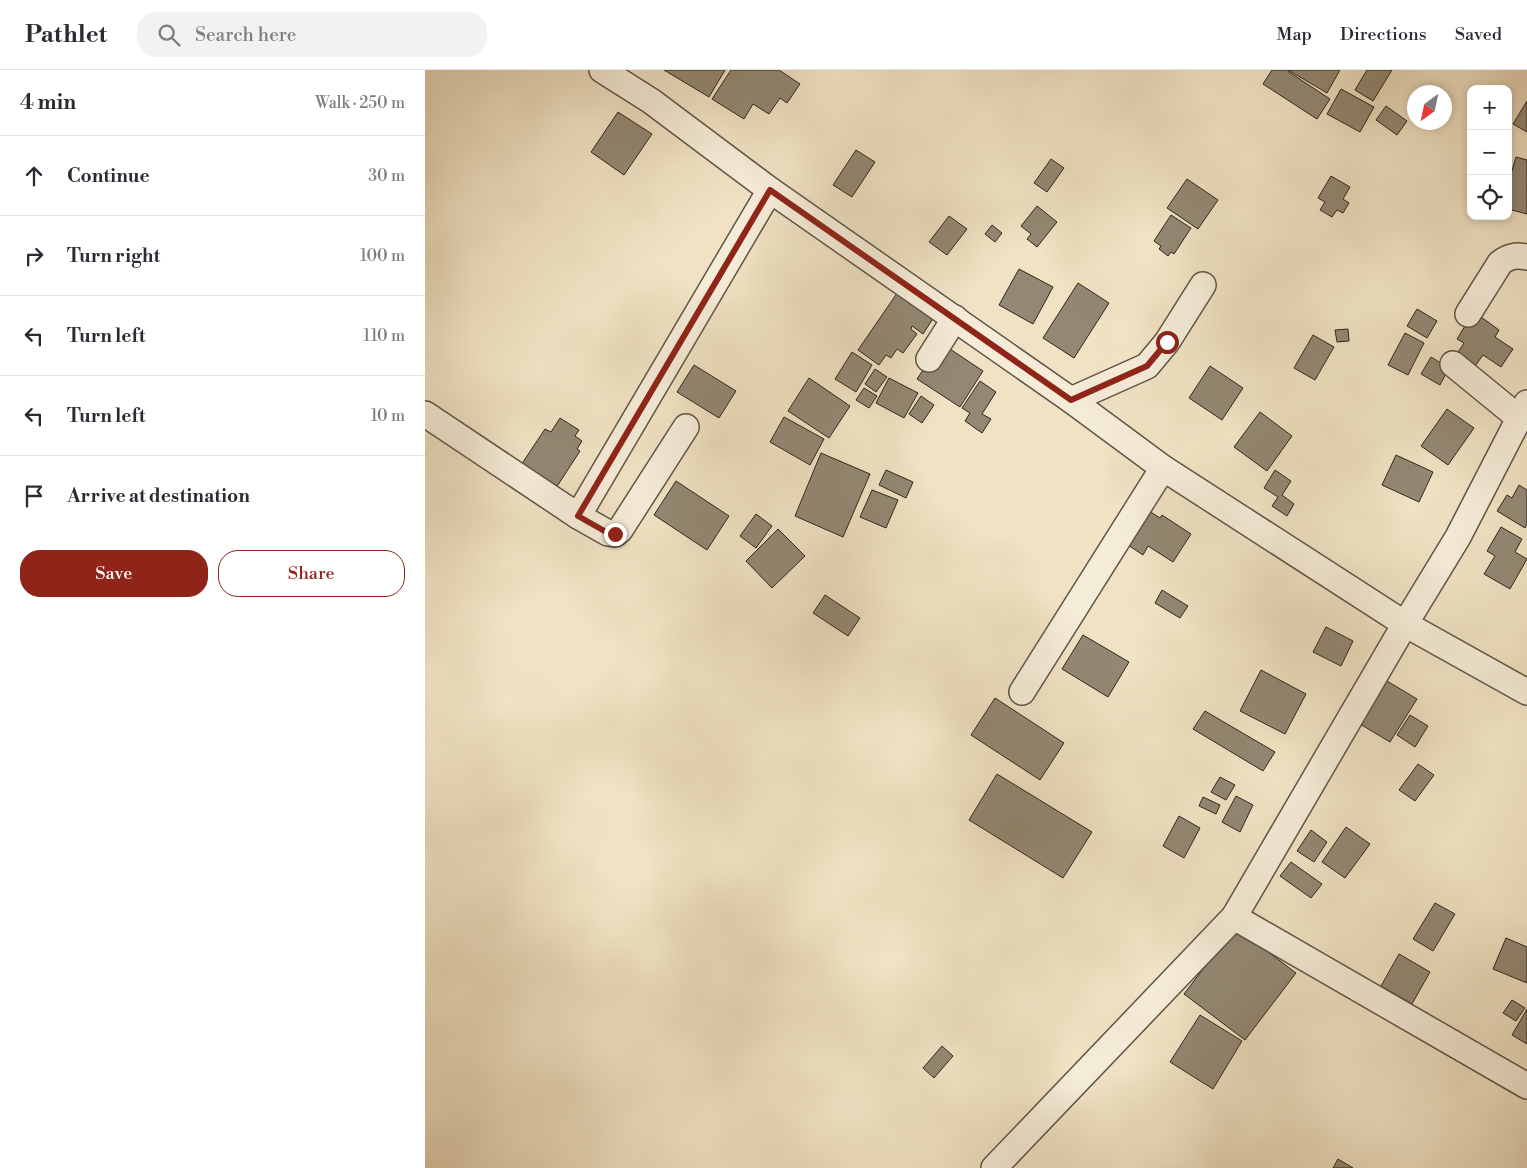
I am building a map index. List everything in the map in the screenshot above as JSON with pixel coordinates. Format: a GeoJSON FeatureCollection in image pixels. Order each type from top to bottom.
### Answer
{"type":"FeatureCollection","features":[{"type":"Feature","properties":{"kind":"street"},"geometry":{"type":"LineString","coordinates":[[608,71],[770,190],[1071,400],[1163,468],[1405,624],[1527,692]]}},
{"type":"Feature","properties":{"kind":"street"},"geometry":{"type":"LineString","coordinates":[[578,516],[770,190]]}},
{"type":"Feature","properties":{"kind":"street"},"geometry":{"type":"LineString","coordinates":[[1469,314],[1500,262],[1517,255],[1527,257]]}},
{"type":"Feature","properties":{"kind":"street"},"geometry":{"type":"LineString","coordinates":[[1071,400],[1147,366],[1167,342],[1203,285]]}},
{"type":"Feature","properties":{"kind":"street"},"geometry":{"type":"LineString","coordinates":[[929,359],[955,318]]}},
{"type":"Feature","properties":{"kind":"street"},"geometry":{"type":"LineString","coordinates":[[994,1168],[1234,917],[1458,537],[1523,410],[1453,364]]}},
{"type":"Feature","properties":{"kind":"street"},"geometry":{"type":"LineString","coordinates":[[425,414],[578,516],[608,533],[615,534],[620,530],[686,427]]}},
{"type":"Feature","properties":{"kind":"street"},"geometry":{"type":"LineString","coordinates":[[1021,692],[1163,468]]}},
{"type":"Feature","properties":{"kind":"street"},"geometry":{"type":"LineString","coordinates":[[1234,917],[1527,1086]]}},
{"type":"Feature","properties":{"kind":"building"},"geometry":{"type":"Polygon","coordinates":[[[664,70],[725,70],[709,97],[664,70]]]}},
{"type":"Feature","properties":{"kind":"building"},"geometry":{"type":"Polygon","coordinates":[[[731,70],[779,70],[800,84],[787,103],[780,98],[769,114],[753,104],[744,119],[712,99],[731,70]]]}},
{"type":"Feature","properties":{"kind":"building"},"geometry":{"type":"Polygon","coordinates":[[[1272,70],[1286,70],[1330,99],[1317,119],[1263,84],[1272,70]]]}},
{"type":"Feature","properties":{"kind":"building"},"geometry":{"type":"Polygon","coordinates":[[[1288,70],[1340,70],[1327,93],[1288,70]]]}},
{"type":"Feature","properties":{"kind":"building"},"geometry":{"type":"Polygon","coordinates":[[[1367,70],[1392,70],[1373,101],[1355,90],[1367,70]]]}},
{"type":"Feature","properties":{"kind":"building"},"geometry":{"type":"Polygon","coordinates":[[[1341,89],[1374,107],[1360,132],[1327,114],[1341,89]]]}},
{"type":"Feature","properties":{"kind":"building"},"geometry":{"type":"Polygon","coordinates":[[[1527,101],[1527,132],[1513,124],[1527,101]]]}},
{"type":"Feature","properties":{"kind":"building"},"geometry":{"type":"Polygon","coordinates":[[[1386,106],[1407,121],[1397,135],[1376,120],[1386,106]]]}},
{"type":"Feature","properties":{"kind":"building"},"geometry":{"type":"Polygon","coordinates":[[[618,112],[652,134],[624,175],[591,152],[618,112]]]}},
{"type":"Feature","properties":{"kind":"building"},"geometry":{"type":"Polygon","coordinates":[[[856,150],[875,162],[852,197],[833,185],[856,150]]]}},
{"type":"Feature","properties":{"kind":"building"},"geometry":{"type":"Polygon","coordinates":[[[1516,157],[1527,160],[1527,214],[1512,210],[1512,170],[1516,157]]]}},
{"type":"Feature","properties":{"kind":"building"},"geometry":{"type":"Polygon","coordinates":[[[1051,159],[1064,168],[1047,192],[1034,183],[1051,159]]]}},
{"type":"Feature","properties":{"kind":"building"},"geometry":{"type":"Polygon","coordinates":[[[1331,176],[1350,187],[1343,199],[1349,203],[1343,213],[1337,210],[1332,217],[1320,210],[1325,202],[1318,198],[1331,176]]]}},
{"type":"Feature","properties":{"kind":"building"},"geometry":{"type":"Polygon","coordinates":[[[1187,179],[1218,200],[1198,229],[1167,208],[1187,179]]]}},
{"type":"Feature","properties":{"kind":"building"},"geometry":{"type":"Polygon","coordinates":[[[1037,206],[1057,222],[1037,247],[1027,239],[1031,234],[1021,226],[1037,206]]]}},
{"type":"Feature","properties":{"kind":"building"},"geometry":{"type":"Polygon","coordinates":[[[1171,215],[1191,228],[1174,254],[1171,252],[1168,256],[1159,249],[1161,246],[1154,241],[1171,215]]]}},
{"type":"Feature","properties":{"kind":"building"},"geometry":{"type":"Polygon","coordinates":[[[949,216],[967,229],[947,255],[929,242],[949,216]]]}},
{"type":"Feature","properties":{"kind":"building"},"geometry":{"type":"Polygon","coordinates":[[[992,225],[1002,233],[995,242],[985,234],[992,225]]]}},
{"type":"Feature","properties":{"kind":"building"},"geometry":{"type":"Polygon","coordinates":[[[1019,269],[1053,287],[1033,324],[999,305],[1019,269]]]}},
{"type":"Feature","properties":{"kind":"building"},"geometry":{"type":"Polygon","coordinates":[[[1078,283],[1109,303],[1074,358],[1043,338],[1078,283]]]}},
{"type":"Feature","properties":{"kind":"building"},"geometry":{"type":"Polygon","coordinates":[[[902,286],[934,317],[923,334],[912,326],[911,329],[917,334],[903,353],[897,349],[891,358],[886,355],[879,365],[858,350],[902,286]]]}},
{"type":"Feature","properties":{"kind":"building"},"geometry":{"type":"Polygon","coordinates":[[[1417,309],[1437,321],[1427,338],[1407,326],[1417,309]]]}},
{"type":"Feature","properties":{"kind":"building"},"geometry":{"type":"Polygon","coordinates":[[[1481,317],[1499,330],[1495,337],[1513,349],[1501,367],[1483,355],[1473,369],[1455,357],[1464,343],[1457,339],[1468,321],[1476,325],[1481,317]]]}},
{"type":"Feature","properties":{"kind":"building"},"geometry":{"type":"Polygon","coordinates":[[[1348,329],[1349,341],[1337,342],[1335,330],[1348,329]]]}},
{"type":"Feature","properties":{"kind":"building"},"geometry":{"type":"Polygon","coordinates":[[[1405,333],[1424,343],[1408,375],[1388,365],[1405,333]]]}},
{"type":"Feature","properties":{"kind":"building"},"geometry":{"type":"Polygon","coordinates":[[[1313,335],[1334,347],[1315,380],[1294,368],[1313,335]]]}},
{"type":"Feature","properties":{"kind":"building"},"geometry":{"type":"Polygon","coordinates":[[[941,343],[983,371],[960,407],[917,379],[941,343]]]}},
{"type":"Feature","properties":{"kind":"building"},"geometry":{"type":"Polygon","coordinates":[[[852,352],[872,365],[856,392],[835,379],[852,352]]]}},
{"type":"Feature","properties":{"kind":"building"},"geometry":{"type":"Polygon","coordinates":[[[1431,357],[1449,368],[1440,385],[1421,374],[1431,357]]]}},
{"type":"Feature","properties":{"kind":"building"},"geometry":{"type":"Polygon","coordinates":[[[694,365],[736,391],[719,418],[677,392],[694,365]]]}},
{"type":"Feature","properties":{"kind":"building"},"geometry":{"type":"Polygon","coordinates":[[[1210,366],[1243,388],[1222,420],[1189,398],[1210,366]]]}},
{"type":"Feature","properties":{"kind":"building"},"geometry":{"type":"Polygon","coordinates":[[[875,369],[887,377],[876,392],[865,384],[875,369]]]}},
{"type":"Feature","properties":{"kind":"building"},"geometry":{"type":"Polygon","coordinates":[[[809,378],[850,406],[829,438],[788,411],[809,378]]]}},
{"type":"Feature","properties":{"kind":"building"},"geometry":{"type":"Polygon","coordinates":[[[889,378],[918,393],[904,418],[876,403],[889,378]]]}},
{"type":"Feature","properties":{"kind":"building"},"geometry":{"type":"Polygon","coordinates":[[[980,381],[996,392],[982,414],[991,419],[982,433],[965,421],[970,413],[962,408],[980,381]]]}},
{"type":"Feature","properties":{"kind":"building"},"geometry":{"type":"Polygon","coordinates":[[[864,388],[877,396],[869,408],[856,400],[864,388]]]}},
{"type":"Feature","properties":{"kind":"building"},"geometry":{"type":"Polygon","coordinates":[[[921,396],[934,405],[922,423],[909,414],[921,396]]]}},
{"type":"Feature","properties":{"kind":"building"},"geometry":{"type":"Polygon","coordinates":[[[1447,409],[1474,428],[1448,465],[1421,446],[1447,409]]]}},
{"type":"Feature","properties":{"kind":"building"},"geometry":{"type":"Polygon","coordinates":[[[1260,412],[1292,436],[1267,471],[1234,447],[1260,412]]]}},
{"type":"Feature","properties":{"kind":"building"},"geometry":{"type":"Polygon","coordinates":[[[784,417],[824,439],[810,465],[770,442],[784,417]]]}},
{"type":"Feature","properties":{"kind":"building"},"geometry":{"type":"Polygon","coordinates":[[[560,418],[579,430],[575,436],[582,441],[577,449],[580,451],[556,488],[521,465],[545,429],[551,432],[560,418]]]}},
{"type":"Feature","properties":{"kind":"building"},"geometry":{"type":"Polygon","coordinates":[[[821,453],[870,474],[843,537],[795,516],[821,453]]]}},
{"type":"Feature","properties":{"kind":"building"},"geometry":{"type":"Polygon","coordinates":[[[1396,455],[1433,472],[1419,502],[1382,485],[1396,455]]]}},
{"type":"Feature","properties":{"kind":"building"},"geometry":{"type":"Polygon","coordinates":[[[886,470],[913,482],[906,498],[879,485],[886,470]]]}},
{"type":"Feature","properties":{"kind":"building"},"geometry":{"type":"Polygon","coordinates":[[[1275,470],[1291,481],[1282,495],[1294,504],[1287,516],[1272,506],[1278,497],[1264,488],[1275,470]]]}},
{"type":"Feature","properties":{"kind":"building"},"geometry":{"type":"Polygon","coordinates":[[[676,481],[729,516],[707,550],[654,515],[676,481]]]}},
{"type":"Feature","properties":{"kind":"building"},"geometry":{"type":"Polygon","coordinates":[[[1519,485],[1527,490],[1527,524],[1525,528],[1497,511],[1507,495],[1512,498],[1519,485]]]}},
{"type":"Feature","properties":{"kind":"building"},"geometry":{"type":"Polygon","coordinates":[[[872,490],[898,500],[886,528],[860,517],[872,490]]]}},
{"type":"Feature","properties":{"kind":"building"},"geometry":{"type":"Polygon","coordinates":[[[1149,511],[1160,518],[1162,515],[1191,534],[1173,562],[1148,546],[1143,555],[1128,545],[1149,511]]]}},
{"type":"Feature","properties":{"kind":"building"},"geometry":{"type":"Polygon","coordinates":[[[756,514],[772,526],[756,548],[740,536],[756,514]]]}},
{"type":"Feature","properties":{"kind":"building"},"geometry":{"type":"Polygon","coordinates":[[[1501,527],[1522,539],[1515,552],[1527,559],[1510,589],[1484,574],[1495,556],[1487,551],[1501,527]]]}},
{"type":"Feature","properties":{"kind":"building"},"geometry":{"type":"Polygon","coordinates":[[[778,529],[805,556],[772,588],[746,561],[778,529]]]}},
{"type":"Feature","properties":{"kind":"building"},"geometry":{"type":"Polygon","coordinates":[[[1162,590],[1188,606],[1180,618],[1155,603],[1162,590]]]}},
{"type":"Feature","properties":{"kind":"building"},"geometry":{"type":"Polygon","coordinates":[[[825,595],[860,618],[848,636],[813,613],[825,595]]]}},
{"type":"Feature","properties":{"kind":"building"},"geometry":{"type":"Polygon","coordinates":[[[1326,627],[1353,641],[1341,666],[1313,652],[1326,627]]]}},
{"type":"Feature","properties":{"kind":"building"},"geometry":{"type":"Polygon","coordinates":[[[1083,635],[1129,662],[1108,697],[1062,669],[1083,635]]]}},
{"type":"Feature","properties":{"kind":"building"},"geometry":{"type":"Polygon","coordinates":[[[1261,670],[1306,694],[1285,734],[1240,711],[1261,670]]]}},
{"type":"Feature","properties":{"kind":"building"},"geometry":{"type":"Polygon","coordinates":[[[1387,681],[1417,699],[1390,742],[1360,724],[1387,681]]]}},
{"type":"Feature","properties":{"kind":"building"},"geometry":{"type":"Polygon","coordinates":[[[995,698],[1064,743],[1040,780],[971,735],[995,698]]]}},
{"type":"Feature","properties":{"kind":"building"},"geometry":{"type":"Polygon","coordinates":[[[1205,711],[1275,752],[1263,771],[1193,729],[1205,711]]]}},
{"type":"Feature","properties":{"kind":"building"},"geometry":{"type":"Polygon","coordinates":[[[1410,715],[1428,726],[1415,747],[1397,735],[1410,715]]]}},
{"type":"Feature","properties":{"kind":"building"},"geometry":{"type":"Polygon","coordinates":[[[1418,764],[1434,775],[1415,801],[1399,790],[1418,764]]]}},
{"type":"Feature","properties":{"kind":"building"},"geometry":{"type":"Polygon","coordinates":[[[997,774],[1092,832],[1063,878],[969,820],[997,774]]]}},
{"type":"Feature","properties":{"kind":"building"},"geometry":{"type":"Polygon","coordinates":[[[1220,777],[1235,785],[1226,800],[1211,792],[1220,777]]]}},
{"type":"Feature","properties":{"kind":"building"},"geometry":{"type":"Polygon","coordinates":[[[1236,796],[1253,805],[1240,832],[1222,822],[1236,796]]]}},
{"type":"Feature","properties":{"kind":"building"},"geometry":{"type":"Polygon","coordinates":[[[1203,797],[1220,805],[1216,814],[1199,806],[1203,797]]]}},
{"type":"Feature","properties":{"kind":"building"},"geometry":{"type":"Polygon","coordinates":[[[1179,816],[1200,828],[1184,858],[1163,846],[1179,816]]]}},
{"type":"Feature","properties":{"kind":"building"},"geometry":{"type":"Polygon","coordinates":[[[1346,827],[1370,844],[1345,878],[1322,862],[1346,827]]]}},
{"type":"Feature","properties":{"kind":"building"},"geometry":{"type":"Polygon","coordinates":[[[1311,830],[1327,842],[1314,862],[1297,851],[1311,830]]]}},
{"type":"Feature","properties":{"kind":"building"},"geometry":{"type":"Polygon","coordinates":[[[1291,862],[1322,884],[1311,898],[1280,876],[1291,862]]]}},
{"type":"Feature","properties":{"kind":"building"},"geometry":{"type":"Polygon","coordinates":[[[1435,903],[1455,914],[1433,951],[1413,939],[1435,903]]]}},
{"type":"Feature","properties":{"kind":"building"},"geometry":{"type":"Polygon","coordinates":[[[1235,927],[1296,973],[1245,1040],[1184,994],[1235,927]]]}},
{"type":"Feature","properties":{"kind":"building"},"geometry":{"type":"Polygon","coordinates":[[[1506,938],[1527,947],[1527,983],[1493,969],[1506,938]]]}},
{"type":"Feature","properties":{"kind":"building"},"geometry":{"type":"Polygon","coordinates":[[[1399,954],[1430,972],[1412,1004],[1381,986],[1399,954]]]}},
{"type":"Feature","properties":{"kind":"building"},"geometry":{"type":"Polygon","coordinates":[[[1512,1000],[1525,1008],[1516,1021],[1503,1013],[1512,1000]]]}},
{"type":"Feature","properties":{"kind":"building"},"geometry":{"type":"Polygon","coordinates":[[[1527,1009],[1527,1044],[1512,1035],[1527,1009]]]}},
{"type":"Feature","properties":{"kind":"building"},"geometry":{"type":"Polygon","coordinates":[[[1200,1015],[1242,1041],[1213,1089],[1170,1062],[1200,1015]]]}},
{"type":"Feature","properties":{"kind":"building"},"geometry":{"type":"Polygon","coordinates":[[[942,1046],[953,1056],[934,1078],[923,1068],[942,1046]]]}},
{"type":"Feature","properties":{"kind":"building"},"geometry":{"type":"Polygon","coordinates":[[[1338,1159],[1353,1168],[1333,1168],[1338,1159]]]}},
{"type":"Feature","properties":{"kind":"route"},"geometry":{"type":"LineString","coordinates":[[615,534],[608,533],[578,516],[770,190],[1071,400],[1147,366],[1167,342]]}}]}
